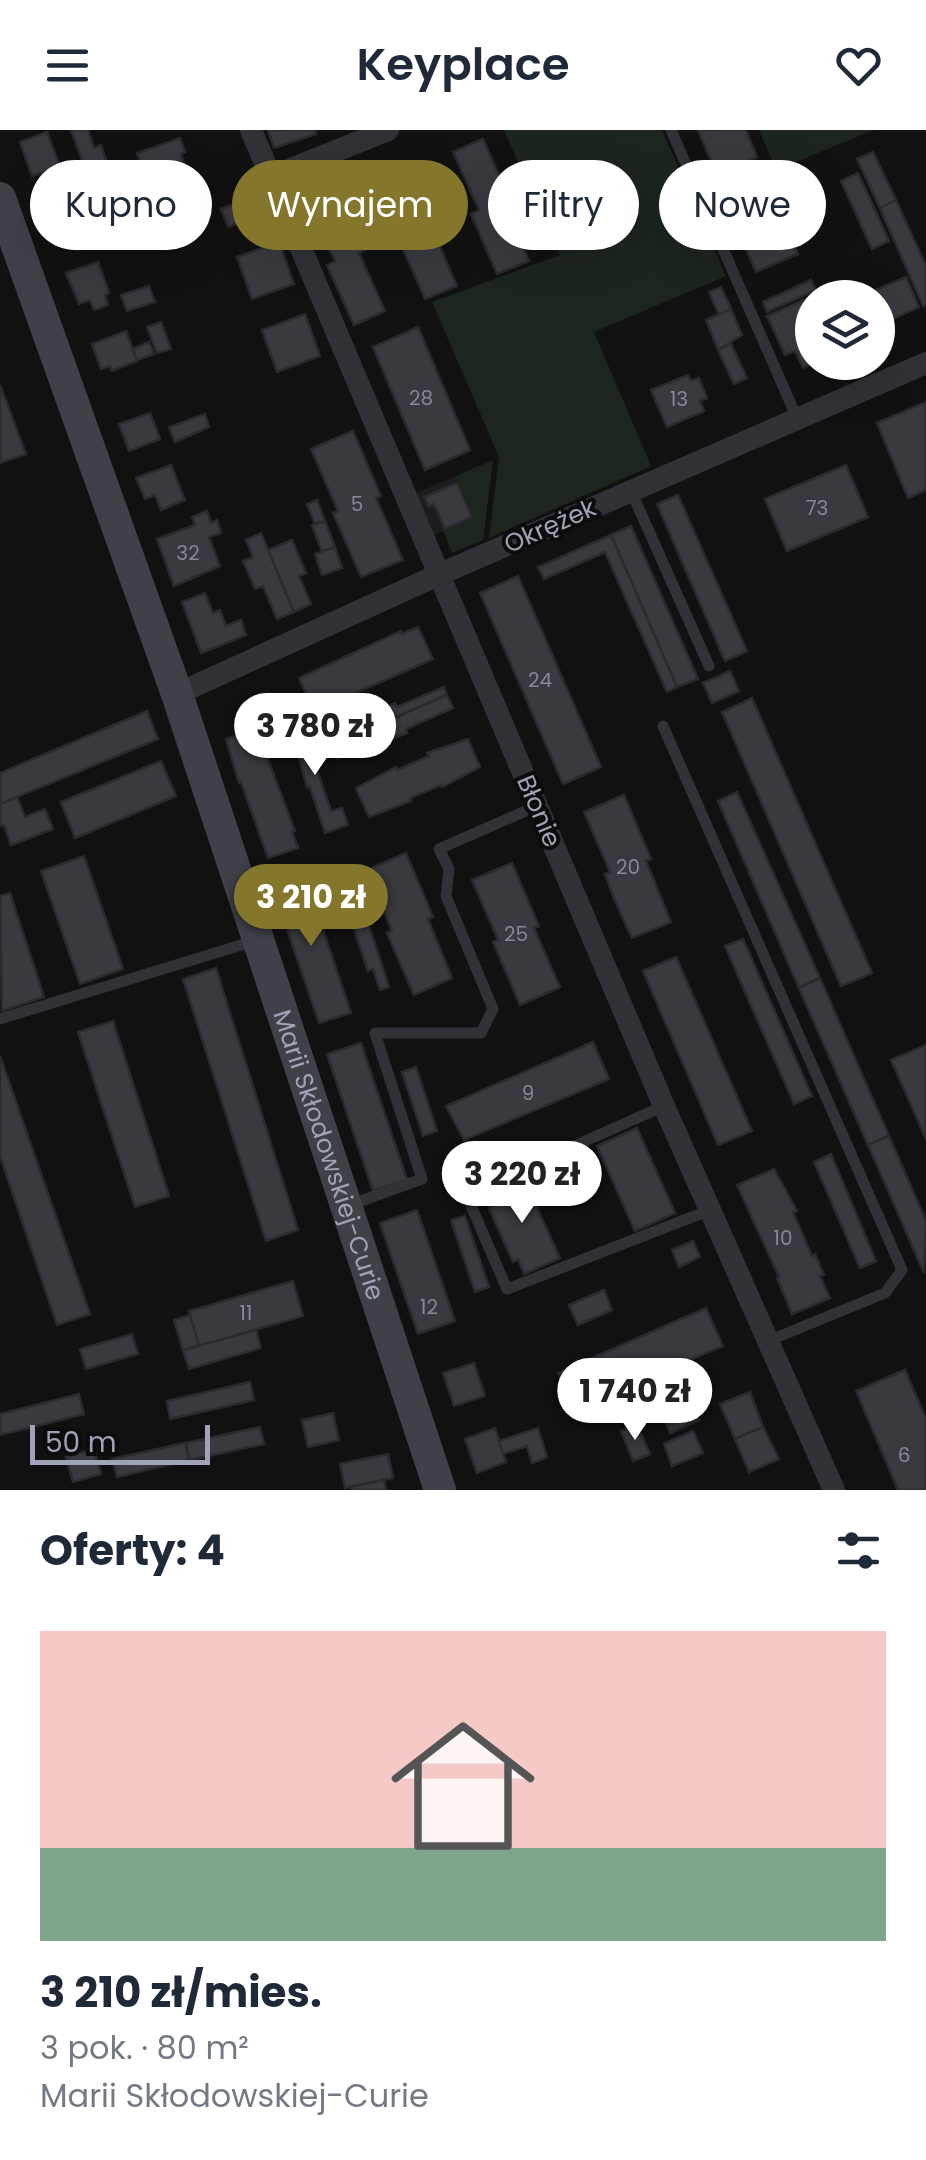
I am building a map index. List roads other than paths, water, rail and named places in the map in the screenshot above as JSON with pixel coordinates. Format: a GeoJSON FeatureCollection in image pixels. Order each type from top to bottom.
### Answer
{"type":"FeatureCollection","features":[{"type":"Feature","properties":{"kind":"street","name":"Błonie"},"geometry":{"type":"LineString","coordinates":[[251,130],[264,160]]}},
{"type":"Feature","properties":{"kind":"street"},"geometry":{"type":"LineString","coordinates":[[313,160],[388,130]]}},
{"type":"Feature","properties":{"kind":"street","name":"Marii Skłodowskiej-Curie"},"geometry":{"type":"LineString","coordinates":[[0,198],[177,694],[440,1490]]}},
{"type":"Feature","properties":{"kind":"street","name":"Błonie"},"geometry":{"type":"LineString","coordinates":[[302,250],[664,1106],[834,1490]]}},
{"type":"Feature","properties":{"kind":"street","name":"Okrężek"},"geometry":{"type":"LineString","coordinates":[[177,694],[438,575],[926,363]]}},
{"type":"Feature","properties":{"kind":"lane"},"geometry":{"type":"LineString","coordinates":[[671,130],[796,418]]}},
{"type":"Feature","properties":{"kind":"lane"},"geometry":{"type":"LineString","coordinates":[[630,491],[709,666]]}},
{"type":"Feature","properties":{"kind":"lane"},"geometry":{"type":"LineString","coordinates":[[664,726],[902,1270],[885,1293],[768,1340]]}},
{"type":"Feature","properties":{"kind":"lane"},"geometry":{"type":"LineString","coordinates":[[347,1206],[422,1180],[375,1033],[481,1033],[493,1009],[446,896],[448,869],[439,848],[537,806]]}},
{"type":"Feature","properties":{"kind":"lane"},"geometry":{"type":"LineString","coordinates":[[0,1019],[258,940]]}},
{"type":"Feature","properties":{"kind":"lane"},"geometry":{"type":"LineString","coordinates":[[664,1106],[466,1194],[507,1289],[710,1210]]}}]}
